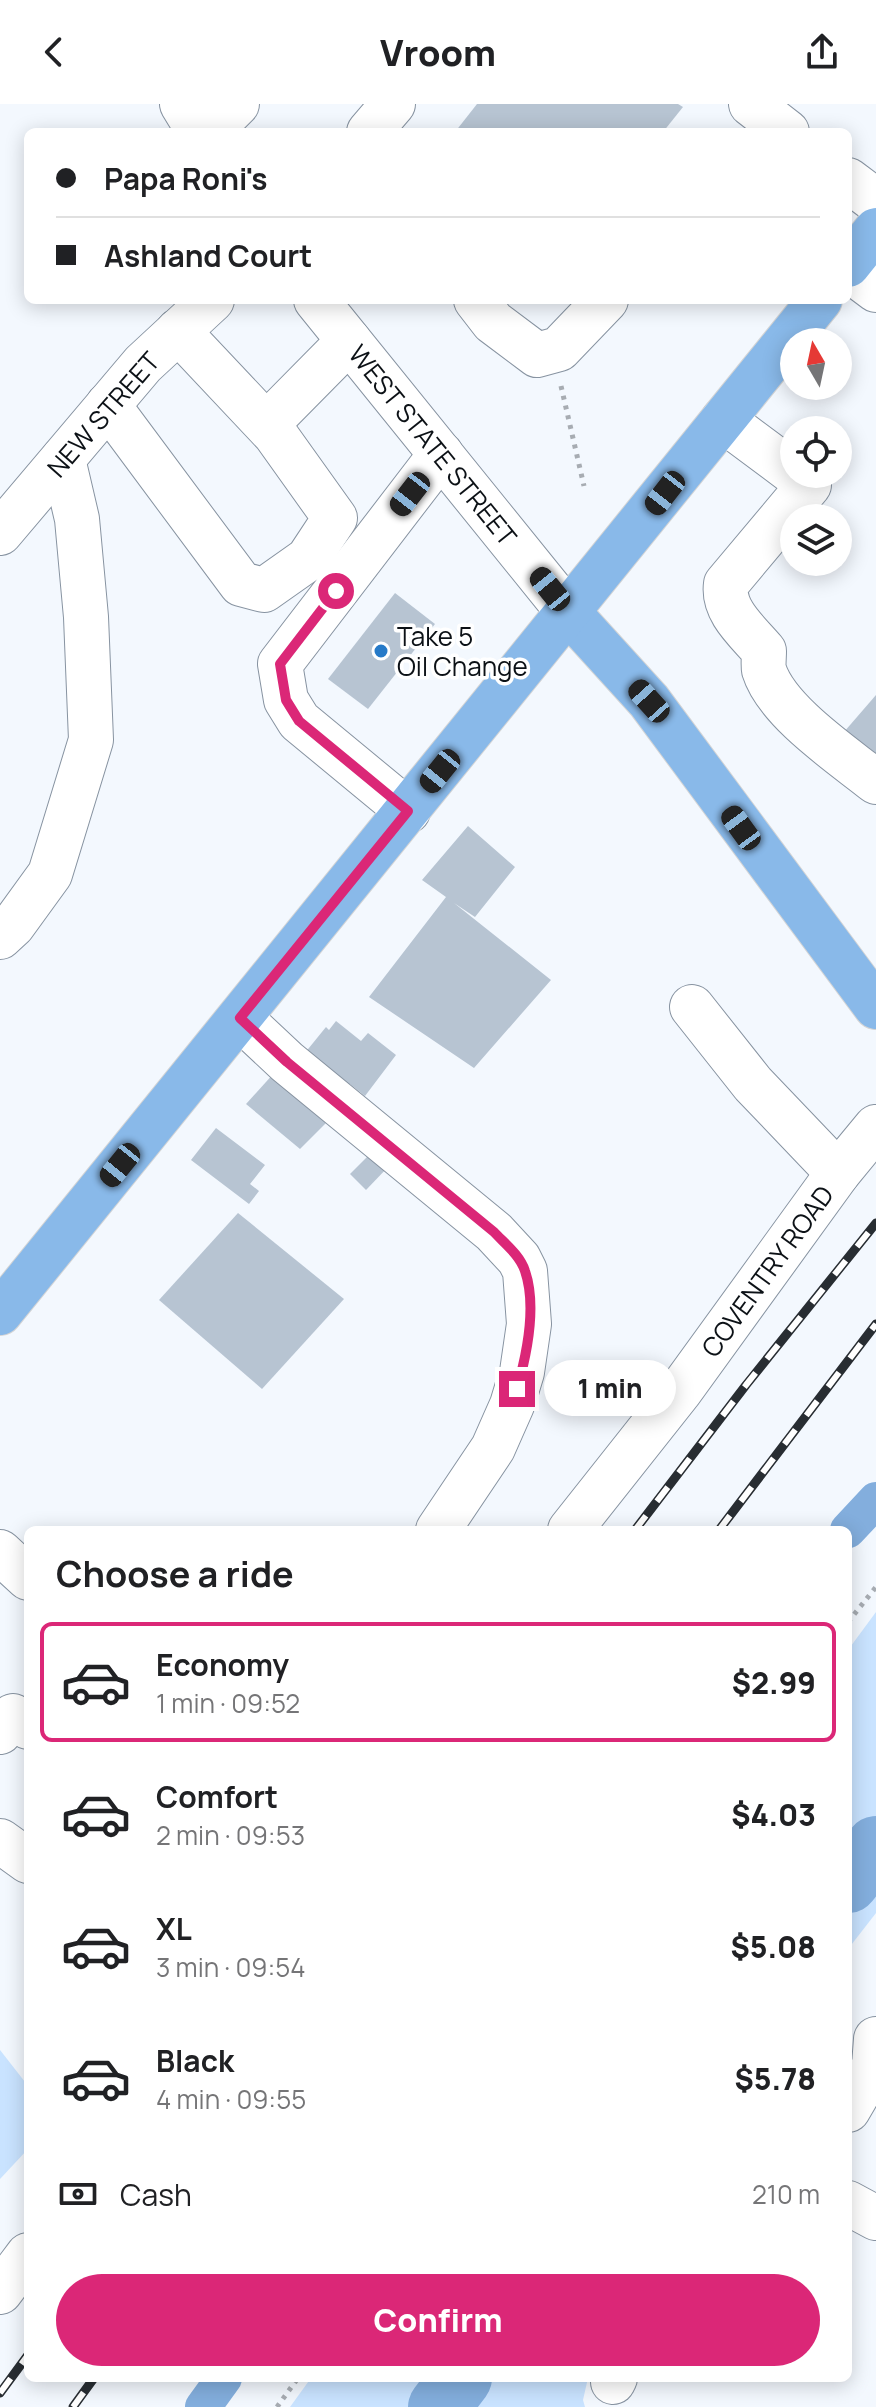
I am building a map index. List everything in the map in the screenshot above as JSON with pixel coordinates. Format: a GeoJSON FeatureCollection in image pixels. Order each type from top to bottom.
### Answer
{"type":"FeatureCollection","features":[{"type":"Feature","properties":{"kind":"main road"},"geometry":{"type":"LineString","coordinates":[[852,262],[876,230]]}},
{"type":"Feature","properties":{"kind":"main road"},"geometry":{"type":"LineString","coordinates":[[0,1313],[817,304]]}},
{"type":"Feature","properties":{"kind":"main road","name":"WEST STATE STREET"},"geometry":{"type":"LineString","coordinates":[[569,613],[649,701],[815,929],[876,1007]]}},
{"type":"Feature","properties":{"kind":"street"},"geometry":{"type":"LineString","coordinates":[[182,104],[197,128]]}},
{"type":"Feature","properties":{"kind":"street"},"geometry":{"type":"LineString","coordinates":[[213,128],[237,104]]}},
{"type":"Feature","properties":{"kind":"street"},"geometry":{"type":"LineString","coordinates":[[372,128],[393,104]]}},
{"type":"Feature","properties":{"kind":"street"},"geometry":{"type":"LineString","coordinates":[[852,183],[876,201]]}},
{"type":"Feature","properties":{"kind":"street"},"geometry":{"type":"LineString","coordinates":[[852,270],[876,290]]}},
{"type":"Feature","properties":{"kind":"street","name":"NEW STREET"},"geometry":{"type":"LineString","coordinates":[[0,533],[143,364],[208,304]]}},
{"type":"Feature","properties":{"kind":"street","name":"WEST STATE STREET"},"geometry":{"type":"LineString","coordinates":[[319,304],[569,613]]}},
{"type":"Feature","properties":{"kind":"street"},"geometry":{"type":"LineString","coordinates":[[479,304],[493,322],[537,355],[559,349],[602,304]]}},
{"type":"Feature","properties":{"kind":"street"},"geometry":{"type":"LineString","coordinates":[[108,405],[241,584],[264,590],[308,559],[335,518],[267,424],[178,331]]}},
{"type":"Feature","properties":{"kind":"street"},"geometry":{"type":"LineString","coordinates":[[267,424],[349,341]]}},
{"type":"Feature","properties":{"kind":"street"},"geometry":{"type":"LineString","coordinates":[[723,420],[780,463]]}},
{"type":"Feature","properties":{"kind":"street"},"geometry":{"type":"LineString","coordinates":[[408,811],[299,721],[286,700],[280,664],[441,454]]}},
{"type":"Feature","properties":{"kind":"street"},"geometry":{"type":"LineString","coordinates":[[0,937],[13,925],[50,874],[91,740],[86,617],[77,519],[63,459]]}},
{"type":"Feature","properties":{"kind":"street"},"geometry":{"type":"LineString","coordinates":[[806,488],[726,584],[724,596],[729,608],[764,651],[764,668],[775,691],[823,743],[876,782]]}},
{"type":"Feature","properties":{"kind":"street"},"geometry":{"type":"LineString","coordinates":[[692,1007],[753,1084],[838,1173]]}},
{"type":"Feature","properties":{"kind":"street"},"geometry":{"type":"LineString","coordinates":[[240,1018],[287,1062],[494,1232],[519,1259],[525,1271],[529,1324],[522,1372],[512,1405],[493,1448],[441,1526]]}},
{"type":"Feature","properties":{"kind":"street","name":"COVENTRY ROAD"},"geometry":{"type":"LineString","coordinates":[[573,1526],[680,1391],[838,1173],[876,1127]]}},
{"type":"Feature","properties":{"kind":"street"},"geometry":{"type":"LineString","coordinates":[[0,1552],[24,1574]]}},
{"type":"Feature","properties":{"kind":"street"},"geometry":{"type":"LineString","coordinates":[[0,1732],[13,1716],[24,1724]]}},
{"type":"Feature","properties":{"kind":"street"},"geometry":{"type":"LineString","coordinates":[[0,1841],[24,1858]]}},
{"type":"Feature","properties":{"kind":"street"},"geometry":{"type":"LineString","coordinates":[[852,2036],[876,2005]]}},
{"type":"Feature","properties":{"kind":"street"},"geometry":{"type":"LineString","coordinates":[[852,2103],[874,2066],[876,2039]]}},
{"type":"Feature","properties":{"kind":"street"},"geometry":{"type":"LineString","coordinates":[[852,2205],[876,2218]]}},
{"type":"Feature","properties":{"kind":"street"},"geometry":{"type":"LineString","coordinates":[[0,2292],[24,2260]]}},
{"type":"Feature","properties":{"kind":"path"},"geometry":{"type":"LineString","coordinates":[[553,351],[584,486]]}},
{"type":"Feature","properties":{"kind":"path"},"geometry":{"type":"LineString","coordinates":[[852,1617],[876,1587]]}},
{"type":"Feature","properties":{"kind":"path"},"geometry":{"type":"LineString","coordinates":[[277,2407],[295,2382]]}},
{"type":"Feature","properties":{"kind":"shaded area"},"geometry":{"type":"Polygon","coordinates":[[[876,1612],[876,1913],[852,1944],[852,1645],[876,1612]]]}},
{"type":"Feature","properties":{"kind":"shaded area"},"geometry":{"type":"Polygon","coordinates":[[[0,2050],[24,2081],[24,2153],[0,2179],[0,2050]]]}},
{"type":"Feature","properties":{"kind":"shaded area"},"geometry":{"type":"Polygon","coordinates":[[[308,2382],[587,2382],[583,2400],[585,2407],[290,2407],[308,2382]]]}},
{"type":"Feature","properties":{"kind":"building"},"geometry":{"type":"Polygon","coordinates":[[[477,104],[678,104],[683,107],[666,128],[458,128],[477,104]]]}},
{"type":"Feature","properties":{"kind":"building","name":"Take 5 Oil Change"},"geometry":{"type":"Polygon","coordinates":[[[395,593],[435,624],[368,709],[328,679],[395,593]]]}},
{"type":"Feature","properties":{"kind":"building"},"geometry":{"type":"Polygon","coordinates":[[[876,695],[876,758],[844,732],[876,695]]]}},
{"type":"Feature","properties":{"kind":"building"},"geometry":{"type":"Polygon","coordinates":[[[468,826],[515,867],[475,917],[454,903],[551,980],[474,1068],[369,997],[446,897],[422,880],[468,826]]]}},
{"type":"Feature","properties":{"kind":"building"},"geometry":{"type":"Polygon","coordinates":[[[336,1021],[361,1041],[368,1033],[396,1055],[365,1096],[350,1084],[343,1093],[300,1059],[326,1027],[329,1030],[336,1021]]]}},
{"type":"Feature","properties":{"kind":"building"},"geometry":{"type":"Polygon","coordinates":[[[275,1072],[328,1121],[300,1149],[246,1104],[275,1072]]]}},
{"type":"Feature","properties":{"kind":"building"},"geometry":{"type":"Polygon","coordinates":[[[216,1128],[265,1165],[250,1184],[259,1191],[249,1204],[191,1160],[216,1128]]]}},
{"type":"Feature","properties":{"kind":"building"},"geometry":{"type":"Polygon","coordinates":[[[372,1152],[389,1166],[366,1190],[350,1174],[372,1152]]]}},
{"type":"Feature","properties":{"kind":"building"},"geometry":{"type":"Polygon","coordinates":[[[238,1213],[344,1299],[262,1389],[159,1300],[238,1213]]]}},
{"type":"Feature","properties":{"kind":"waterway"},"geometry":{"type":"LineString","coordinates":[[852,1526],[876,1500]]}},
{"type":"Feature","properties":{"kind":"waterway"},"geometry":{"type":"LineString","coordinates":[[852,1877],[876,1847]]}},
{"type":"Feature","properties":{"kind":"waterway"},"geometry":{"type":"LineString","coordinates":[[203,2407],[221,2382]]}},
{"type":"Feature","properties":{"kind":"waterway"},"geometry":{"type":"LineString","coordinates":[[439,2407],[458,2382]]}},
{"type":"Feature","properties":{"kind":"railway"},"geometry":{"type":"LineString","coordinates":[[638,1526],[876,1223]]}},
{"type":"Feature","properties":{"kind":"railway"},"geometry":{"type":"LineString","coordinates":[[722,1526],[876,1324]]}},
{"type":"Feature","properties":{"kind":"railway"},"geometry":{"type":"LineString","coordinates":[[0,2393],[24,2360]]}},
{"type":"Feature","properties":{"kind":"railway"},"geometry":{"type":"LineString","coordinates":[[73,2407],[91,2382]]}},
{"type":"Feature","properties":{"kind":"place","name":"Take 5 Oil Change"},"geometry":{"type":"Point","coordinates":[381,651]}},
{"type":"Feature","properties":{"kind":"route"},"geometry":{"type":"LineString","coordinates":[[336,591],[280,664],[286,700],[299,721],[408,811],[240,1018],[287,1062],[494,1232],[519,1259],[525,1271],[529,1324],[517,1389]]}}]}
